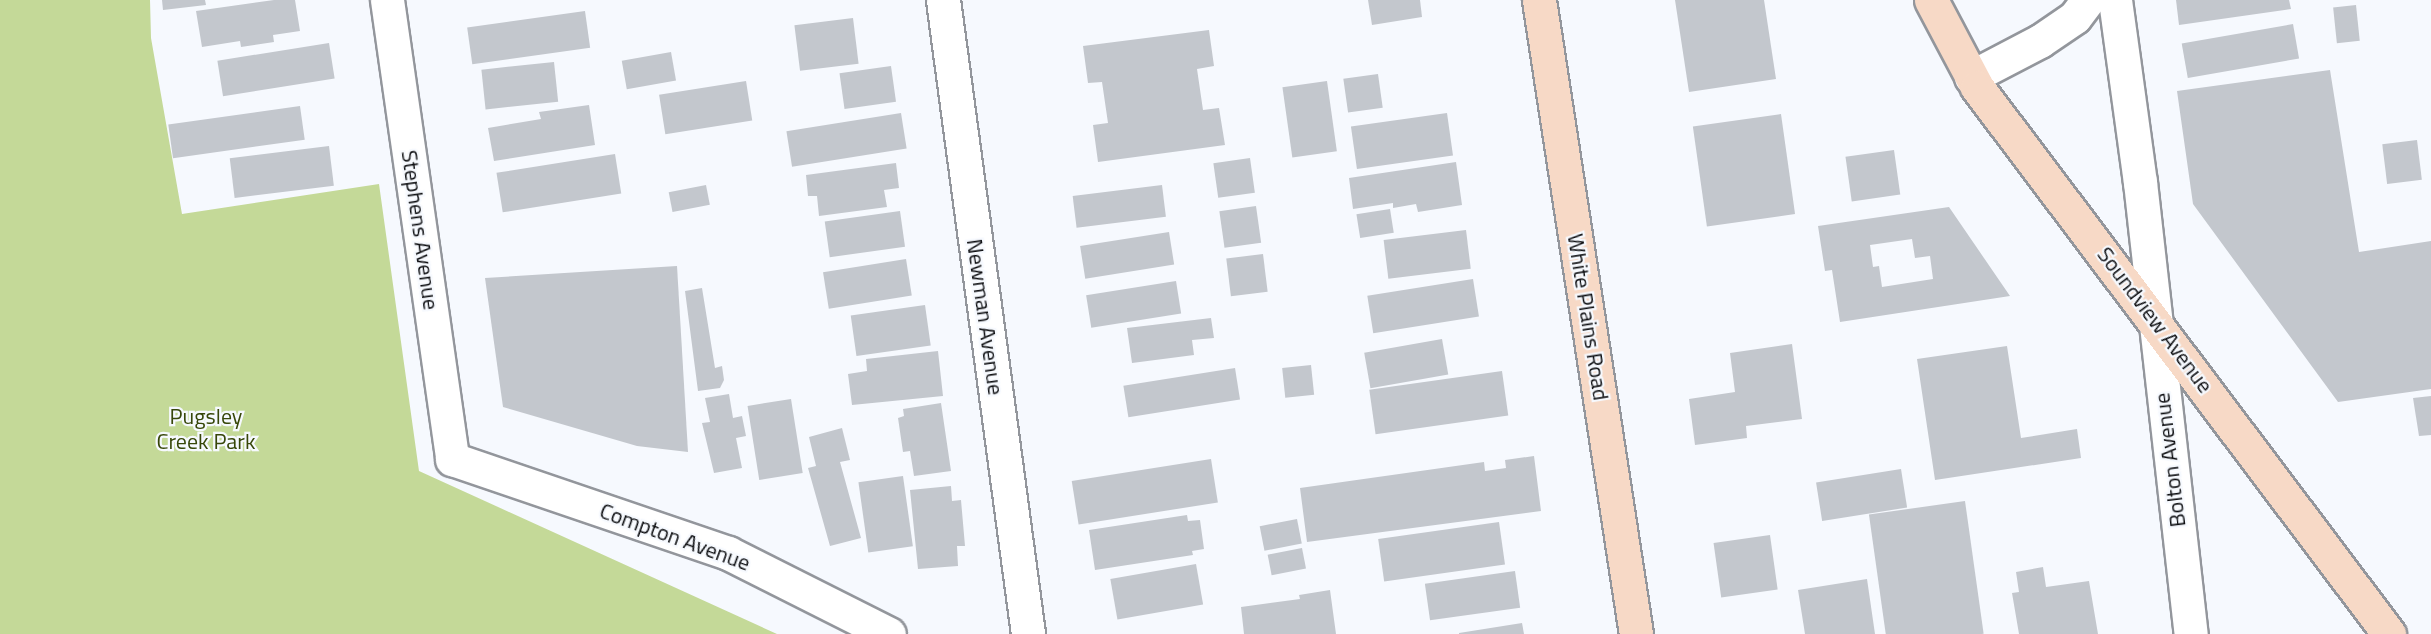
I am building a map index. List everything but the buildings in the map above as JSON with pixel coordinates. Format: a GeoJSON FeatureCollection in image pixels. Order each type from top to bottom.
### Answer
{"type":"FeatureCollection","features":[{"type":"Feature","properties":{"kind":"main road","name":"White Plains Road"},"geometry":{"type":"LineString","coordinates":[[1539,0],[1636,634]]}},
{"type":"Feature","properties":{"kind":"main road","name":"Soundview Avenue"},"geometry":{"type":"LineString","coordinates":[[1930,0],[1971,77],[2153,315],[2389,634]]}},
{"type":"Feature","properties":{"kind":"street","name":"Stephens Avenue"},"geometry":{"type":"LineString","coordinates":[[387,0],[452,459]]}},
{"type":"Feature","properties":{"kind":"street","name":"Newman Avenue"},"geometry":{"type":"LineString","coordinates":[[943,0],[1028,634]]}},
{"type":"Feature","properties":{"kind":"street"},"geometry":{"type":"LineString","coordinates":[[1971,77],[2040,42],[2075,17],[2088,0]]}},
{"type":"Feature","properties":{"kind":"street","name":"Bolton Avenue"},"geometry":{"type":"LineString","coordinates":[[2115,0],[2140,182],[2153,315],[2191,634]]}},
{"type":"Feature","properties":{"kind":"street","name":"Compton Avenue"},"geometry":{"type":"LineString","coordinates":[[452,459],[728,553],[889,634]]}},
{"type":"Feature","properties":{"kind":"green space","name":"Pugsley Creek Park"},"geometry":{"type":"Polygon","coordinates":[[[0,0],[150,0],[151,38],[182,214],[379,184],[419,471],[777,634],[0,634],[0,0]]]}}]}
